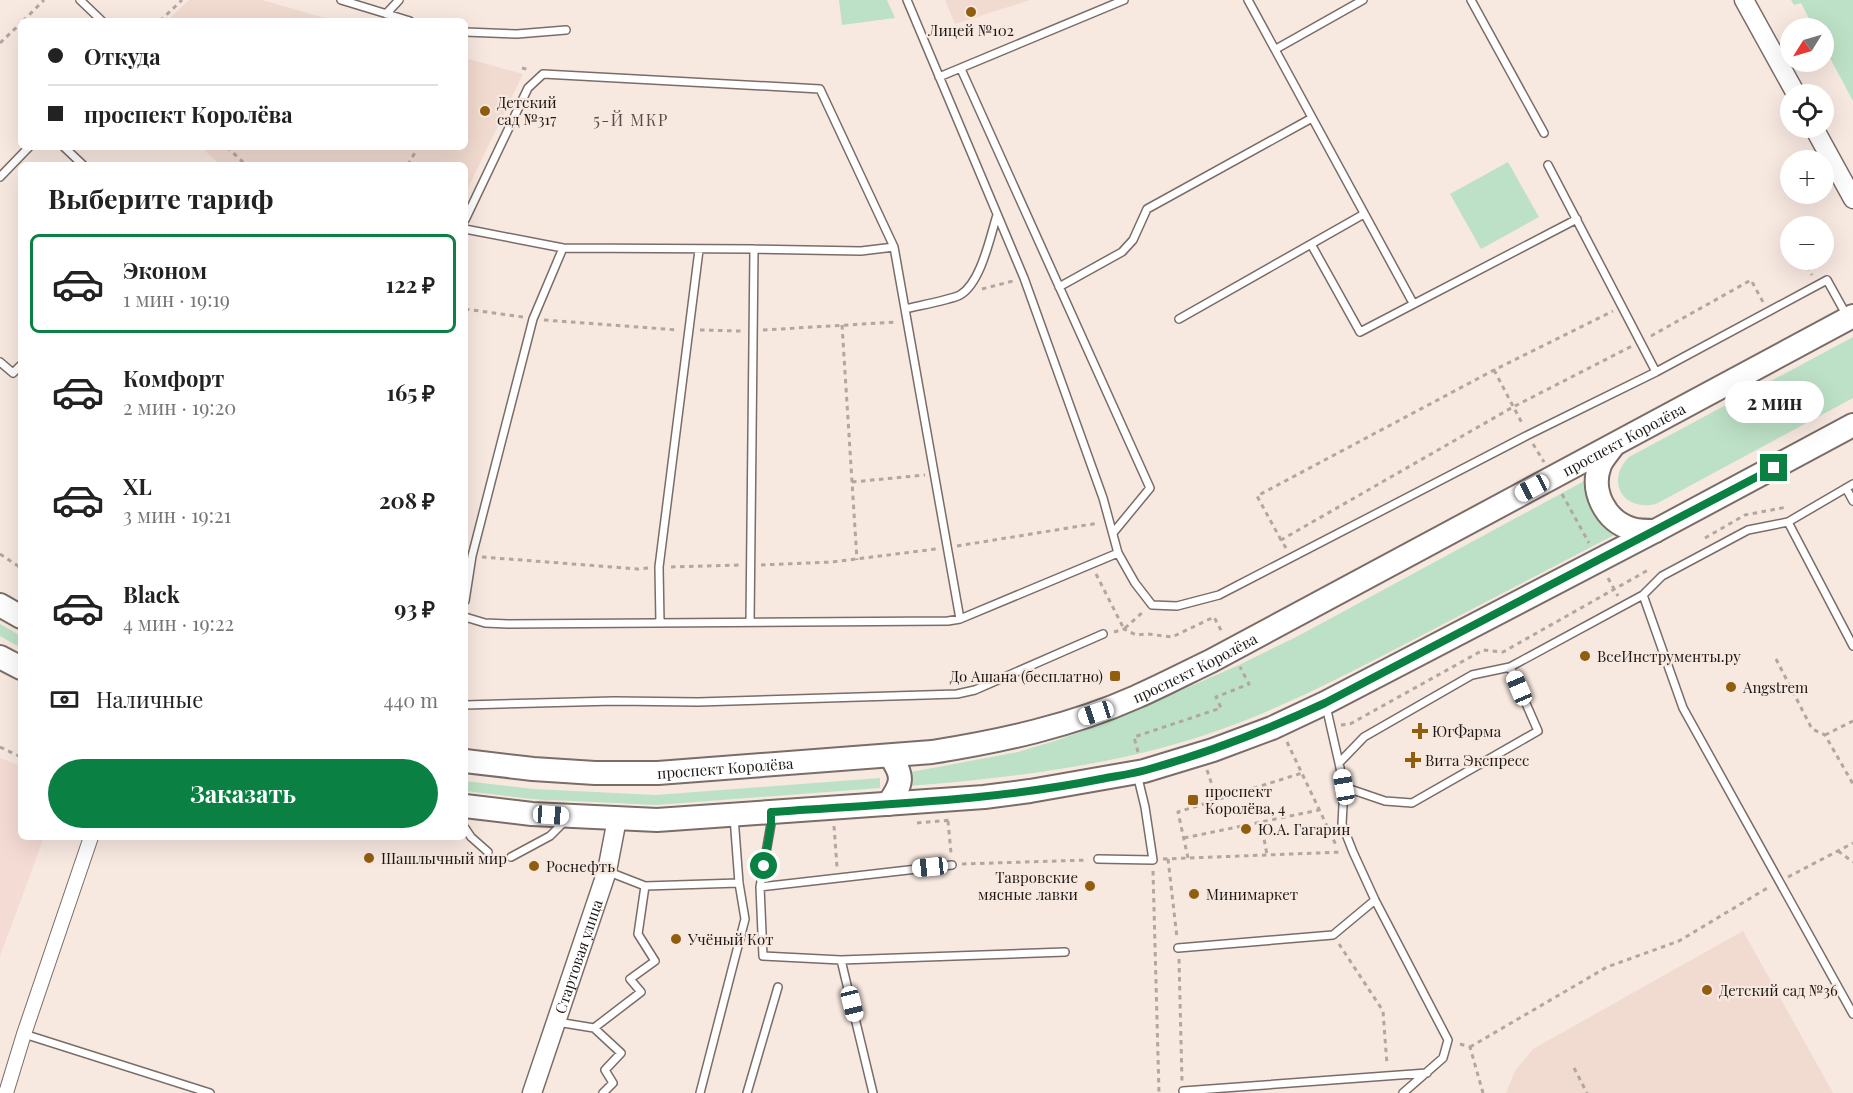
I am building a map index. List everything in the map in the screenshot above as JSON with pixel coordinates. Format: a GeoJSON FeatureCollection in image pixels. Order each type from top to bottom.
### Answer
{"type":"FeatureCollection","features":[{"type":"Feature","properties":{"kind":"main road","name":"проспект Королёва"},"geometry":{"type":"LineString","coordinates":[[468,761],[532,769],[595,773],[648,773],[932,752],[1015,737],[1055,726],[1135,698],[1211,661],[1851,317]]}},
{"type":"Feature","properties":{"kind":"main road"},"geometry":{"type":"LineString","coordinates":[[468,806],[570,817],[657,820],[1018,793],[1137,772],[1213,750],[1272,728],[1325,703],[1599,561],[1853,425]]}},
{"type":"Feature","properties":{"kind":"main road"},"geometry":{"type":"LineString","coordinates":[[1614,444],[1600,464],[1596,482],[1601,503],[1615,520],[1632,529],[1655,531]]}},
{"type":"Feature","properties":{"kind":"main road"},"geometry":{"type":"LineString","coordinates":[[0,605],[18,615]]}},
{"type":"Feature","properties":{"kind":"main road"},"geometry":{"type":"LineString","coordinates":[[0,657],[18,666]]}},
{"type":"Feature","properties":{"kind":"main road"},"geometry":{"type":"LineString","coordinates":[[888,804],[897,791],[901,777],[898,767],[890,756]]}},
{"type":"Feature","properties":{"kind":"street"},"geometry":{"type":"LineString","coordinates":[[1744,0],[1790,84]]}},
{"type":"Feature","properties":{"kind":"street"},"geometry":{"type":"LineString","coordinates":[[1819,138],[1853,199]]}},
{"type":"Feature","properties":{"kind":"street","name":"Стартовая улица"},"geometry":{"type":"LineString","coordinates":[[532,1093],[607,871],[617,819]]}},
{"type":"Feature","properties":{"kind":"street"},"geometry":{"type":"LineString","coordinates":[[6,1093],[90,840]]}},
{"type":"Feature","properties":{"kind":"lane"},"geometry":{"type":"LineString","coordinates":[[80,0],[99,18]]}},
{"type":"Feature","properties":{"kind":"lane"},"geometry":{"type":"LineString","coordinates":[[341,0],[400,18]]}},
{"type":"Feature","properties":{"kind":"lane"},"geometry":{"type":"LineString","coordinates":[[386,14],[399,0]]}},
{"type":"Feature","properties":{"kind":"lane"},"geometry":{"type":"LineString","coordinates":[[907,0],[1024,278],[1103,498],[1118,554],[1135,583],[1152,605],[1177,606],[1220,595],[1528,435],[1656,372],[1827,280],[1851,317]]}},
{"type":"Feature","properties":{"kind":"lane"},"geometry":{"type":"LineString","coordinates":[[939,77],[1124,0]]}},
{"type":"Feature","properties":{"kind":"lane"},"geometry":{"type":"LineString","coordinates":[[1248,0],[1413,303]]}},
{"type":"Feature","properties":{"kind":"lane"},"geometry":{"type":"LineString","coordinates":[[1276,49],[1363,0]]}},
{"type":"Feature","properties":{"kind":"lane"},"geometry":{"type":"LineString","coordinates":[[1471,0],[1544,134]]}},
{"type":"Feature","properties":{"kind":"lane"},"geometry":{"type":"LineString","coordinates":[[468,32],[517,34],[566,30]]}},
{"type":"Feature","properties":{"kind":"lane"},"geometry":{"type":"LineString","coordinates":[[961,69],[1150,488],[1113,533]]}},
{"type":"Feature","properties":{"kind":"lane"},"geometry":{"type":"LineString","coordinates":[[468,214],[528,88],[543,74],[820,89],[894,247],[960,619]]}},
{"type":"Feature","properties":{"kind":"lane"},"geometry":{"type":"LineString","coordinates":[[1059,287],[1122,252],[1133,240],[1147,209],[1312,118]]}},
{"type":"Feature","properties":{"kind":"lane"},"geometry":{"type":"LineString","coordinates":[[0,177],[26,150]]}},
{"type":"Feature","properties":{"kind":"lane"},"geometry":{"type":"LineString","coordinates":[[67,150],[80,162]]}},
{"type":"Feature","properties":{"kind":"lane"},"geometry":{"type":"LineString","coordinates":[[1548,165],[1656,372]]}},
{"type":"Feature","properties":{"kind":"lane"},"geometry":{"type":"LineString","coordinates":[[1179,319],[1364,214]]}},
{"type":"Feature","properties":{"kind":"lane"},"geometry":{"type":"LineString","coordinates":[[905,309],[960,295],[972,283],[981,266],[998,215]]}},
{"type":"Feature","properties":{"kind":"lane"},"geometry":{"type":"LineString","coordinates":[[1311,244],[1360,332],[1577,219]]}},
{"type":"Feature","properties":{"kind":"lane"},"geometry":{"type":"LineString","coordinates":[[468,230],[563,248],[861,251],[894,247]]}},
{"type":"Feature","properties":{"kind":"lane"},"geometry":{"type":"LineString","coordinates":[[468,582],[472,556],[533,319],[563,248]]}},
{"type":"Feature","properties":{"kind":"lane"},"geometry":{"type":"LineString","coordinates":[[750,622],[754,249]]}},
{"type":"Feature","properties":{"kind":"lane"},"geometry":{"type":"LineString","coordinates":[[660,623],[658,567],[699,250]]}},
{"type":"Feature","properties":{"kind":"lane"},"geometry":{"type":"LineString","coordinates":[[0,362],[13,373],[18,368]]}},
{"type":"Feature","properties":{"kind":"lane"},"geometry":{"type":"LineString","coordinates":[[1339,763],[1364,737],[1472,675],[1510,667],[1643,595],[1662,576],[1748,530],[1788,522],[1849,486],[1853,501]]}},
{"type":"Feature","properties":{"kind":"lane"},"geometry":{"type":"LineString","coordinates":[[1788,522],[1853,646]]}},
{"type":"Feature","properties":{"kind":"lane"},"geometry":{"type":"LineString","coordinates":[[468,618],[484,623],[508,624],[960,619],[1118,554]]}},
{"type":"Feature","properties":{"kind":"lane"},"geometry":{"type":"LineString","coordinates":[[1643,595],[1683,708],[1853,1014]]}},
{"type":"Feature","properties":{"kind":"lane"},"geometry":{"type":"LineString","coordinates":[[468,705],[698,702],[957,694],[975,690],[1103,634]]}},
{"type":"Feature","properties":{"kind":"lane"},"geometry":{"type":"LineString","coordinates":[[1344,787],[1385,801],[1413,803],[1538,731],[1510,667]]}},
{"type":"Feature","properties":{"kind":"lane"},"geometry":{"type":"LineString","coordinates":[[1325,703],[1344,787],[1342,824],[1375,900],[1448,1040],[1443,1058],[1403,1093]]}},
{"type":"Feature","properties":{"kind":"lane"},"geometry":{"type":"LineString","coordinates":[[1098,859],[1153,860],[1137,772]]}},
{"type":"Feature","properties":{"kind":"lane"},"geometry":{"type":"LineString","coordinates":[[771,812],[760,887],[764,956],[841,960],[1065,952]]}},
{"type":"Feature","properties":{"kind":"lane"},"geometry":{"type":"LineString","coordinates":[[700,1093],[745,919],[734,814]]}},
{"type":"Feature","properties":{"kind":"lane"},"geometry":{"type":"LineString","coordinates":[[511,857],[550,836],[570,817]]}},
{"type":"Feature","properties":{"kind":"lane"},"geometry":{"type":"LineString","coordinates":[[468,832],[488,852]]}},
{"type":"Feature","properties":{"kind":"lane"},"geometry":{"type":"LineString","coordinates":[[760,887],[952,865]]}},
{"type":"Feature","properties":{"kind":"lane"},"geometry":{"type":"LineString","coordinates":[[607,871],[645,886],[740,883]]}},
{"type":"Feature","properties":{"kind":"lane"},"geometry":{"type":"LineString","coordinates":[[594,1028],[641,992],[630,979],[655,961],[638,934],[645,886]]}},
{"type":"Feature","properties":{"kind":"lane"},"geometry":{"type":"LineString","coordinates":[[1178,948],[1333,935],[1375,900]]}},
{"type":"Feature","properties":{"kind":"lane"},"geometry":{"type":"LineString","coordinates":[[841,960],[873,1093]]}},
{"type":"Feature","properties":{"kind":"lane"},"geometry":{"type":"LineString","coordinates":[[747,1093],[778,987]]}},
{"type":"Feature","properties":{"kind":"lane"},"geometry":{"type":"LineString","coordinates":[[557,1022],[594,1028],[621,1053],[605,1070],[613,1083],[603,1093]]}},
{"type":"Feature","properties":{"kind":"lane"},"geometry":{"type":"LineString","coordinates":[[24,1034],[210,1093]]}},
{"type":"Feature","properties":{"kind":"lane"},"geometry":{"type":"LineString","coordinates":[[1183,1091],[1427,1073]]}},
{"type":"Feature","properties":{"kind":"path"},"geometry":{"type":"LineString","coordinates":[[26,18],[44,0]]}},
{"type":"Feature","properties":{"kind":"path"},"geometry":{"type":"LineString","coordinates":[[163,18],[182,0]]}},
{"type":"Feature","properties":{"kind":"path"},"geometry":{"type":"LineString","coordinates":[[0,43],[18,26]]}},
{"type":"Feature","properties":{"kind":"path"},"geometry":{"type":"LineString","coordinates":[[230,150],[243,162]]}},
{"type":"Feature","properties":{"kind":"path"},"geometry":{"type":"LineString","coordinates":[[960,295],[1024,278]]}},
{"type":"Feature","properties":{"kind":"path"},"geometry":{"type":"LineString","coordinates":[[1281,540],[1513,407],[1641,342],[1751,280],[1768,312]]}},
{"type":"Feature","properties":{"kind":"path"},"geometry":{"type":"LineString","coordinates":[[1291,558],[1257,496],[1494,370],[1622,306]]}},
{"type":"Feature","properties":{"kind":"path"},"geometry":{"type":"LineString","coordinates":[[842,325],[857,560]]}},
{"type":"Feature","properties":{"kind":"path"},"geometry":{"type":"LineString","coordinates":[[1494,370],[1623,605]]}},
{"type":"Feature","properties":{"kind":"path"},"geometry":{"type":"LineString","coordinates":[[852,482],[934,475]]}},
{"type":"Feature","properties":{"kind":"path"},"geometry":{"type":"LineString","coordinates":[[1705,538],[1745,514],[1786,508],[1795,502]]}},
{"type":"Feature","properties":{"kind":"path"},"geometry":{"type":"LineString","coordinates":[[472,556],[638,569],[857,560],[947,548],[1110,521]]}},
{"type":"Feature","properties":{"kind":"path"},"geometry":{"type":"LineString","coordinates":[[0,554],[18,566]]}},
{"type":"Feature","properties":{"kind":"path"},"geometry":{"type":"LineString","coordinates":[[1091,565],[1124,629],[1152,605]]}},
{"type":"Feature","properties":{"kind":"path"},"geometry":{"type":"LineString","coordinates":[[1330,725],[1350,724],[1483,650],[1503,652],[1655,567]]}},
{"type":"Feature","properties":{"kind":"path"},"geometry":{"type":"LineString","coordinates":[[1776,659],[1812,729],[1825,735],[1853,784]]}},
{"type":"Feature","properties":{"kind":"path"},"geometry":{"type":"LineString","coordinates":[[1825,735],[1853,721]]}},
{"type":"Feature","properties":{"kind":"path"},"geometry":{"type":"LineString","coordinates":[[1286,741],[1339,852]]}},
{"type":"Feature","properties":{"kind":"path"},"geometry":{"type":"LineString","coordinates":[[0,747],[18,756]]}},
{"type":"Feature","properties":{"kind":"path"},"geometry":{"type":"LineString","coordinates":[[1207,769],[1217,800]]}},
{"type":"Feature","properties":{"kind":"path"},"geometry":{"type":"LineString","coordinates":[[1188,858],[1178,812],[1302,773]]}},
{"type":"Feature","properties":{"kind":"path"},"geometry":{"type":"LineString","coordinates":[[1184,838],[1319,810]]}},
{"type":"Feature","properties":{"kind":"path"},"geometry":{"type":"LineString","coordinates":[[948,821],[952,865],[1098,859]]}},
{"type":"Feature","properties":{"kind":"path"},"geometry":{"type":"LineString","coordinates":[[1261,822],[1267,855]]}},
{"type":"Feature","properties":{"kind":"path"},"geometry":{"type":"LineString","coordinates":[[834,826],[838,878]]}},
{"type":"Feature","properties":{"kind":"path"},"geometry":{"type":"LineString","coordinates":[[1448,1040],[1470,1047],[1607,967],[1679,941],[1779,881],[1853,843]]}},
{"type":"Feature","properties":{"kind":"path"},"geometry":{"type":"LineString","coordinates":[[1838,851],[1853,862]]}},
{"type":"Feature","properties":{"kind":"path"},"geometry":{"type":"LineString","coordinates":[[1159,1093],[1153,860],[1353,852]]}},
{"type":"Feature","properties":{"kind":"path"},"geometry":{"type":"LineString","coordinates":[[1168,859],[1178,948],[1183,1091]]}},
{"type":"Feature","properties":{"kind":"path"},"geometry":{"type":"LineString","coordinates":[[1333,935],[1383,1011],[1388,1077]]}},
{"type":"Feature","properties":{"kind":"path"},"geometry":{"type":"LineString","coordinates":[[1470,1047],[1483,1093]]}},
{"type":"Feature","properties":{"kind":"path"},"geometry":{"type":"LineString","coordinates":[[1574,1068],[1587,1093]]}},
{"type":"Feature","properties":{"kind":"shaded area"},"geometry":{"type":"Polygon","coordinates":[[[189,0],[262,0],[325,18],[170,18],[189,0]]]}},
{"type":"Feature","properties":{"kind":"shaded area","name":"Лицей №102"},"geometry":{"type":"Polygon","coordinates":[[[945,0],[1030,0],[955,24],[945,0]]]}},
{"type":"Feature","properties":{"kind":"shaded area","name":"Детский сад №317"},"geometry":{"type":"Polygon","coordinates":[[[468,59],[523,74],[468,188],[468,162],[217,162],[204,150],[468,150],[468,59]]]}},
{"type":"Feature","properties":{"kind":"shaded area"},"geometry":{"type":"Polygon","coordinates":[[[0,758],[18,765],[18,840],[43,840],[0,956],[0,758]]]}},
{"type":"Feature","properties":{"kind":"shaded area","name":"Детский сад №36"},"geometry":{"type":"Polygon","coordinates":[[[1743,931],[1833,1093],[1506,1093],[1515,1071],[1533,1049],[1743,931]]]}},
{"type":"Feature","properties":{"kind":"green space"},"geometry":{"type":"Polygon","coordinates":[[[839,0],[887,0],[895,18],[842,25],[839,0]]]}},
{"type":"Feature","properties":{"kind":"green space"},"geometry":{"type":"Polygon","coordinates":[[[1791,0],[1853,0],[1853,101],[1834,66],[1834,18],[1809,18],[1801,3],[1794,5],[1791,0]]]}},
{"type":"Feature","properties":{"kind":"green space"},"geometry":{"type":"Polygon","coordinates":[[[1508,162],[1539,217],[1481,249],[1450,194],[1508,162]]]}},
{"type":"Feature","properties":{"kind":"green space"},"geometry":{"type":"Polygon","coordinates":[[[1853,337],[1853,398],[1656,504],[1634,503],[1621,492],[1618,476],[1629,457],[1853,337]]]}},
{"type":"Feature","properties":{"kind":"green space"},"geometry":{"type":"Polygon","coordinates":[[[1588,479],[1588,497],[1593,511],[1602,523],[1616,534],[1286,703],[1208,734],[1135,754],[1060,769],[909,786],[911,772],[1018,752],[1061,739],[1141,708],[1239,665],[1300,635],[1588,479]]]}},
{"type":"Feature","properties":{"kind":"green space"},"geometry":{"type":"Polygon","coordinates":[[[0,624],[18,634],[18,646],[0,636],[0,624]]]}},
{"type":"Feature","properties":{"kind":"green space"},"geometry":{"type":"Polygon","coordinates":[[[880,778],[880,788],[656,805],[531,799],[468,791],[468,781],[534,789],[656,795],[880,778]]]}},
{"type":"Feature","properties":{"kind":"place","name":"Лицей №102"},"geometry":{"type":"Point","coordinates":[971,12]}},
{"type":"Feature","properties":{"kind":"place","name":"Детский сад №317"},"geometry":{"type":"Point","coordinates":[485,111]}},
{"type":"Feature","properties":{"kind":"place","name":"ВсеИнструменты.ру"},"geometry":{"type":"Point","coordinates":[1585,656]}},
{"type":"Feature","properties":{"kind":"place","name":"До Ашана (бесплатно)"},"geometry":{"type":"Point","coordinates":[1115,676]}},
{"type":"Feature","properties":{"kind":"place","name":"Angstrem"},"geometry":{"type":"Point","coordinates":[1731,687]}},
{"type":"Feature","properties":{"kind":"place","name":"ЮгФарма"},"geometry":{"type":"Point","coordinates":[1420,731]}},
{"type":"Feature","properties":{"kind":"place","name":"Вита Экспресс"},"geometry":{"type":"Point","coordinates":[1413,760]}},
{"type":"Feature","properties":{"kind":"place","name":"проспект Королёва, 4"},"geometry":{"type":"Point","coordinates":[1193,800]}},
{"type":"Feature","properties":{"kind":"place","name":"Ю.А. Гагарин"},"geometry":{"type":"Point","coordinates":[1246,829]}},
{"type":"Feature","properties":{"kind":"place","name":"Шашлычный мир"},"geometry":{"type":"Point","coordinates":[369,858]}},
{"type":"Feature","properties":{"kind":"place","name":"Роснефть"},"geometry":{"type":"Point","coordinates":[534,866]}},
{"type":"Feature","properties":{"kind":"place","name":"Тавровские мясные лавки"},"geometry":{"type":"Point","coordinates":[1090,886]}},
{"type":"Feature","properties":{"kind":"place","name":"Минимаркет"},"geometry":{"type":"Point","coordinates":[1194,894]}},
{"type":"Feature","properties":{"kind":"place","name":"Учёный Кот"},"geometry":{"type":"Point","coordinates":[676,939]}},
{"type":"Feature","properties":{"kind":"place","name":"Детский сад №36"},"geometry":{"type":"Point","coordinates":[1707,990]}},
{"type":"Feature","properties":{"kind":"district","name":"5-Й МКР"},"geometry":{"type":"Point","coordinates":[631,119]}},
{"type":"Feature","properties":{"kind":"route"},"geometry":{"type":"LineString","coordinates":[[764,866],[771,812],[984,797],[1076,784],[1144,771],[1213,750],[1272,728],[1325,703],[1774,468]]}}]}
